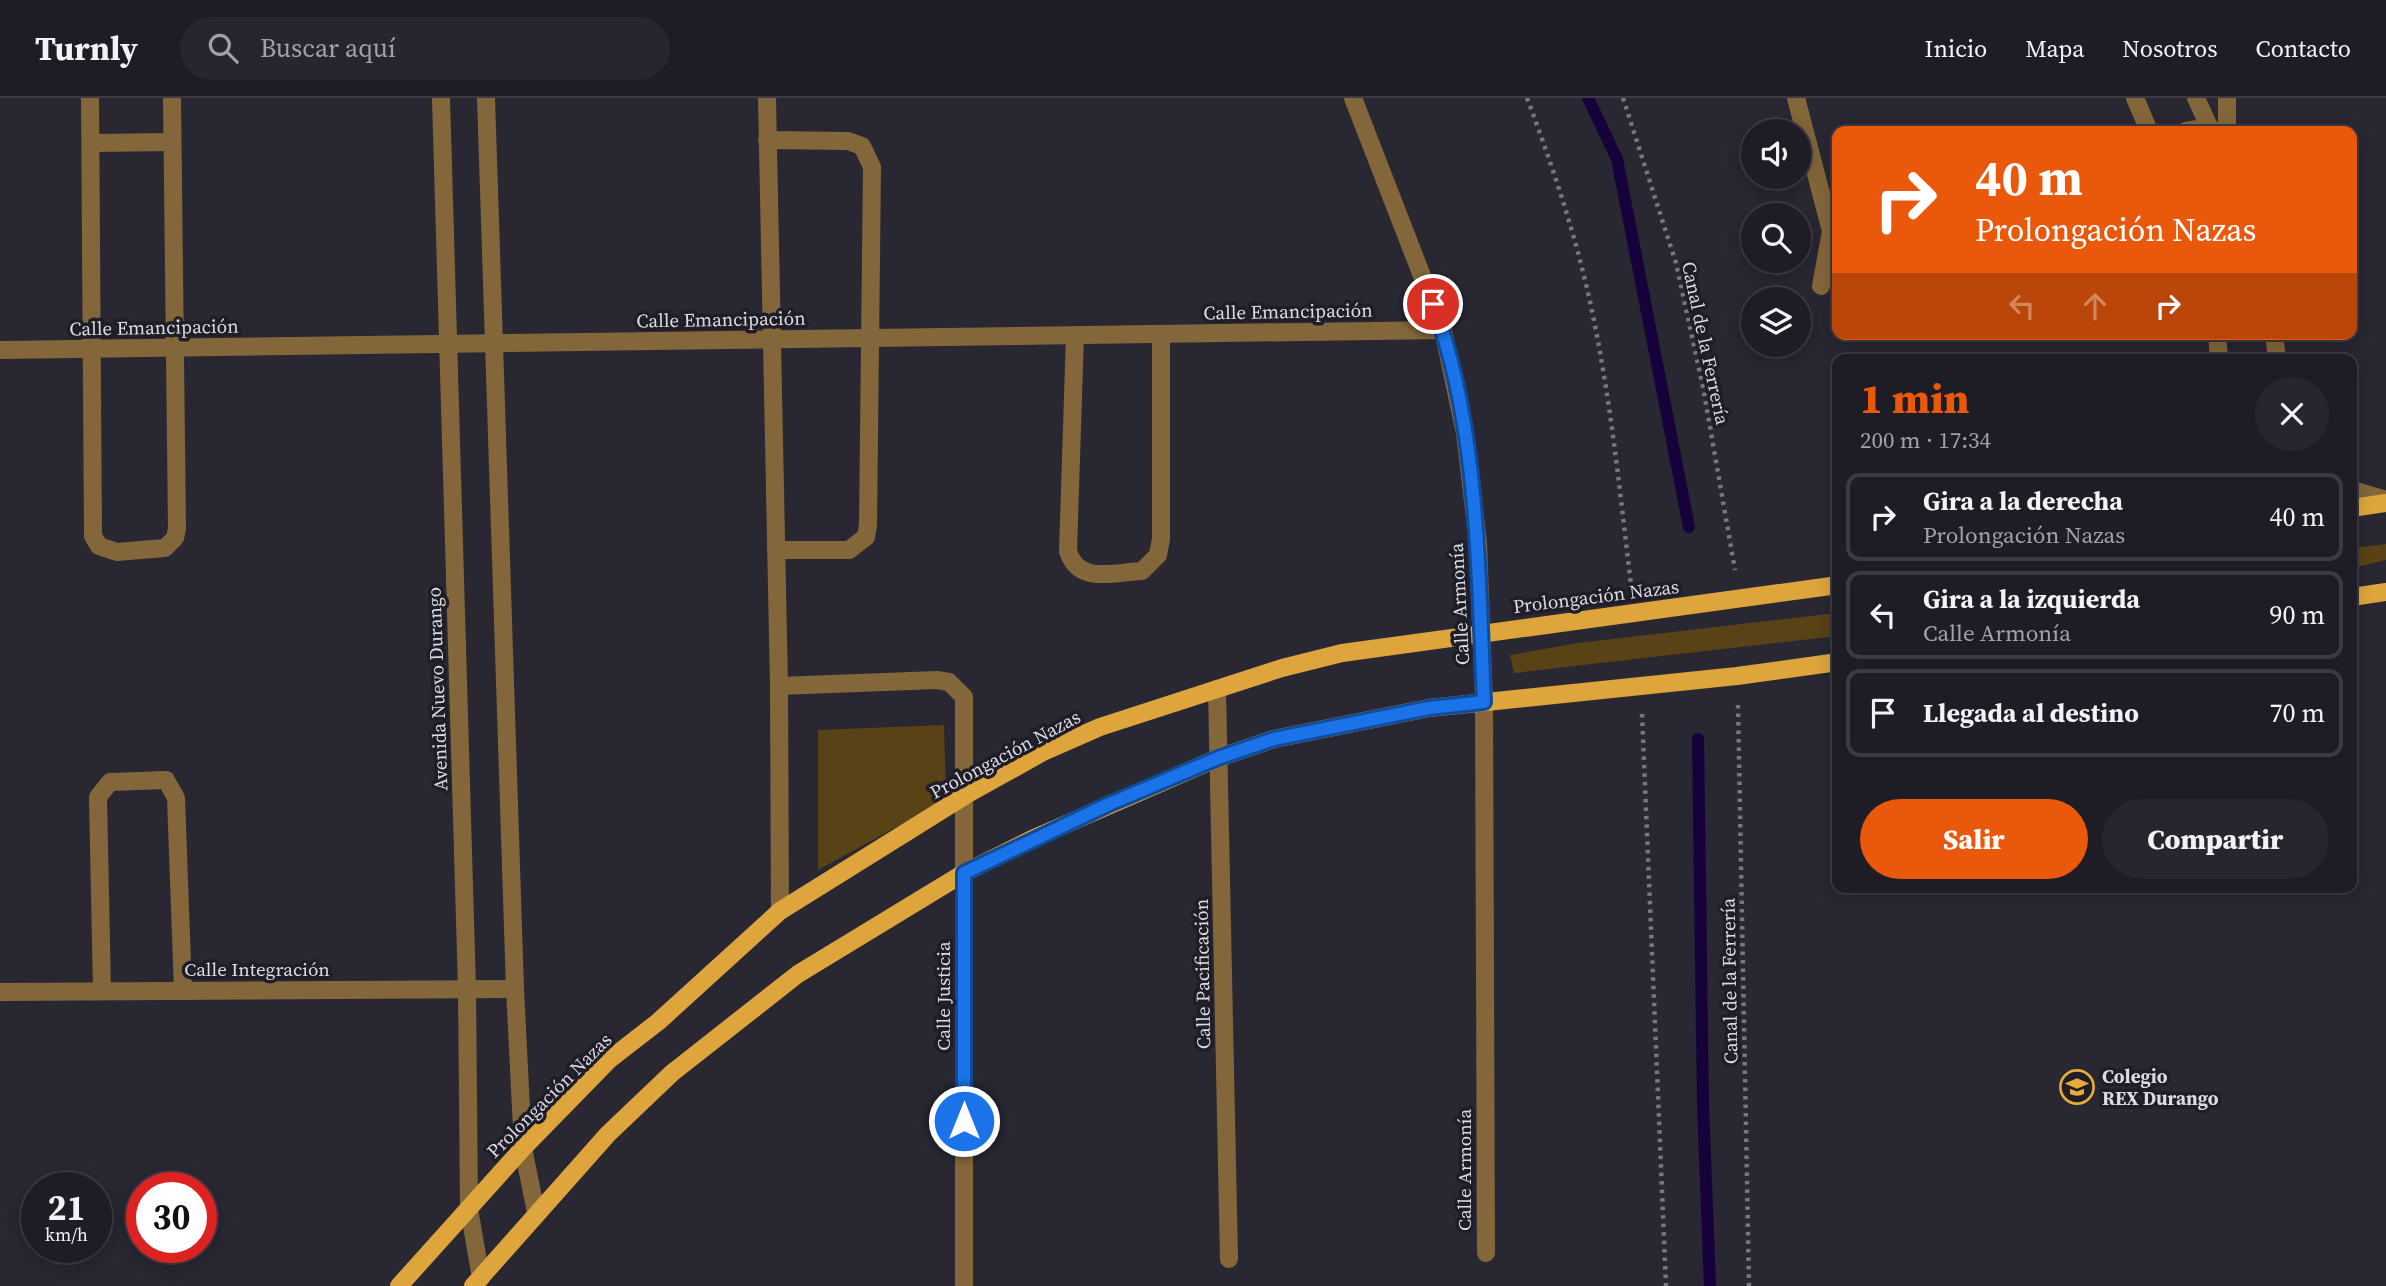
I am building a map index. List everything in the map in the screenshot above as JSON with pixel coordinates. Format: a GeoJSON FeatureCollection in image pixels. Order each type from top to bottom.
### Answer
{"type":"FeatureCollection","features":[{"type":"Feature","properties":{"kind":"main road"},"geometry":{"type":"LineString","coordinates":[[2357,507],[2386,502]]}},
{"type":"Feature","properties":{"kind":"main road","name":"Prolongación Nazas"},"geometry":{"type":"LineString","coordinates":[[399,1286],[523,1148],[609,1060],[658,1022],[780,911],[966,795],[1043,752],[1100,727],[1217,688],[1342,653],[1832,586]]}},
{"type":"Feature","properties":{"kind":"main road"},"geometry":{"type":"LineString","coordinates":[[2357,596],[2386,592]]}},
{"type":"Feature","properties":{"kind":"main road"},"geometry":{"type":"LineString","coordinates":[[477,1282],[536,1212],[608,1134],[672,1073],[798,974],[964,873],[1032,839],[1218,758],[1274,739],[1356,721],[1484,702],[1737,676],[1832,663]]}},
{"type":"Feature","properties":{"kind":"street"},"geometry":{"type":"LineString","coordinates":[[90,98],[93,536],[99,546],[117,552],[165,548],[175,538],[172,98]]}},
{"type":"Feature","properties":{"kind":"street","name":"Avenida Nuevo Durango"},"geometry":{"type":"LineString","coordinates":[[441,98],[467,989],[469,1209],[477,1282]]}},
{"type":"Feature","properties":{"kind":"street"},"geometry":{"type":"LineString","coordinates":[[486,98],[515,989],[523,1148],[536,1212]]}},
{"type":"Feature","properties":{"kind":"street"},"geometry":{"type":"LineString","coordinates":[[767,98],[779,685],[780,911]]}},
{"type":"Feature","properties":{"kind":"street","name":"Calle Armonía"},"geometry":{"type":"LineString","coordinates":[[1353,98],[1443,330],[1465,433],[1478,543],[1484,702],[1486,1253]]}},
{"type":"Feature","properties":{"kind":"street"},"geometry":{"type":"LineString","coordinates":[[1796,98],[1830,187],[1832,208]]}},
{"type":"Feature","properties":{"kind":"street"},"geometry":{"type":"LineString","coordinates":[[2135,98],[2147,126]]}},
{"type":"Feature","properties":{"kind":"street"},"geometry":{"type":"LineString","coordinates":[[2196,98],[2214,126]]}},
{"type":"Feature","properties":{"kind":"street"},"geometry":{"type":"LineString","coordinates":[[2217,126],[2227,98]]}},
{"type":"Feature","properties":{"kind":"street"},"geometry":{"type":"LineString","coordinates":[[767,140],[848,141],[862,146],[869,155],[872,167],[866,537],[849,550],[776,550]]}},
{"type":"Feature","properties":{"kind":"street"},"geometry":{"type":"LineString","coordinates":[[91,143],[173,142]]}},
{"type":"Feature","properties":{"kind":"street"},"geometry":{"type":"LineString","coordinates":[[1821,286],[1832,239]]}},
{"type":"Feature","properties":{"kind":"street","name":"Calle Emancipación"},"geometry":{"type":"LineString","coordinates":[[0,350],[1443,330]]}},
{"type":"Feature","properties":{"kind":"street"},"geometry":{"type":"LineString","coordinates":[[1074,335],[1068,551],[1072,565],[1080,572],[1092,573],[1142,570],[1158,555],[1161,334]]}},
{"type":"Feature","properties":{"kind":"street"},"geometry":{"type":"LineString","coordinates":[[2357,492],[2386,502]]}},
{"type":"Feature","properties":{"kind":"street","name":"Calle Justicia"},"geometry":{"type":"LineString","coordinates":[[779,685],[937,680],[949,682],[964,697],[967,710],[964,873],[964,1286]]}},
{"type":"Feature","properties":{"kind":"street","name":"Calle Pacificación"},"geometry":{"type":"LineString","coordinates":[[1217,688],[1229,1259]]}},
{"type":"Feature","properties":{"kind":"street"},"geometry":{"type":"LineString","coordinates":[[102,991],[98,797],[110,782],[155,779],[166,780],[176,798],[183,991]]}},
{"type":"Feature","properties":{"kind":"street","name":"Calle Integración"},"geometry":{"type":"LineString","coordinates":[[0,992],[515,989]]}},
{"type":"Feature","properties":{"kind":"path"},"geometry":{"type":"LineString","coordinates":[[1527,98],[1568,217],[1592,310],[1610,415],[1635,612]]}},
{"type":"Feature","properties":{"kind":"path","name":"Canal de la Ferrería"},"geometry":{"type":"LineString","coordinates":[[1623,98],[1676,263],[1703,387],[1740,599]]}},
{"type":"Feature","properties":{"kind":"path","name":"Canal de la Ferrería"},"geometry":{"type":"LineString","coordinates":[[1737,676],[1749,1286]]}},
{"type":"Feature","properties":{"kind":"path"},"geometry":{"type":"LineString","coordinates":[[1641,685],[1666,1286]]}},
{"type":"Feature","properties":{"kind":"shaded area"},"geometry":{"type":"Polygon","coordinates":[[[2386,544],[2386,560],[2357,567],[2357,547],[2386,544]]]}},
{"type":"Feature","properties":{"kind":"shaded area"},"geometry":{"type":"Polygon","coordinates":[[[1832,614],[1832,637],[1514,673],[1510,655],[1578,643],[1832,614]]]}},
{"type":"Feature","properties":{"kind":"shaded area"},"geometry":{"type":"Polygon","coordinates":[[[944,725],[946,800],[818,870],[818,730],[944,725]]]}},
{"type":"Feature","properties":{"kind":"waterway"},"geometry":{"type":"LineString","coordinates":[[1588,98],[1617,159],[1689,527]]}},
{"type":"Feature","properties":{"kind":"waterway"},"geometry":{"type":"LineString","coordinates":[[1698,739],[1703,1105],[1710,1286]]}},
{"type":"Feature","properties":{"kind":"place","name":"Colegio REX Durango"},"geometry":{"type":"Point","coordinates":[2077,1087]}},
{"type":"Feature","properties":{"kind":"route"},"geometry":{"type":"LineString","coordinates":[[964,1121],[964,873],[1107,805],[1218,758],[1274,739],[1429,708],[1484,702],[1478,543],[1465,433],[1443,330],[1433,304]]}}]}
